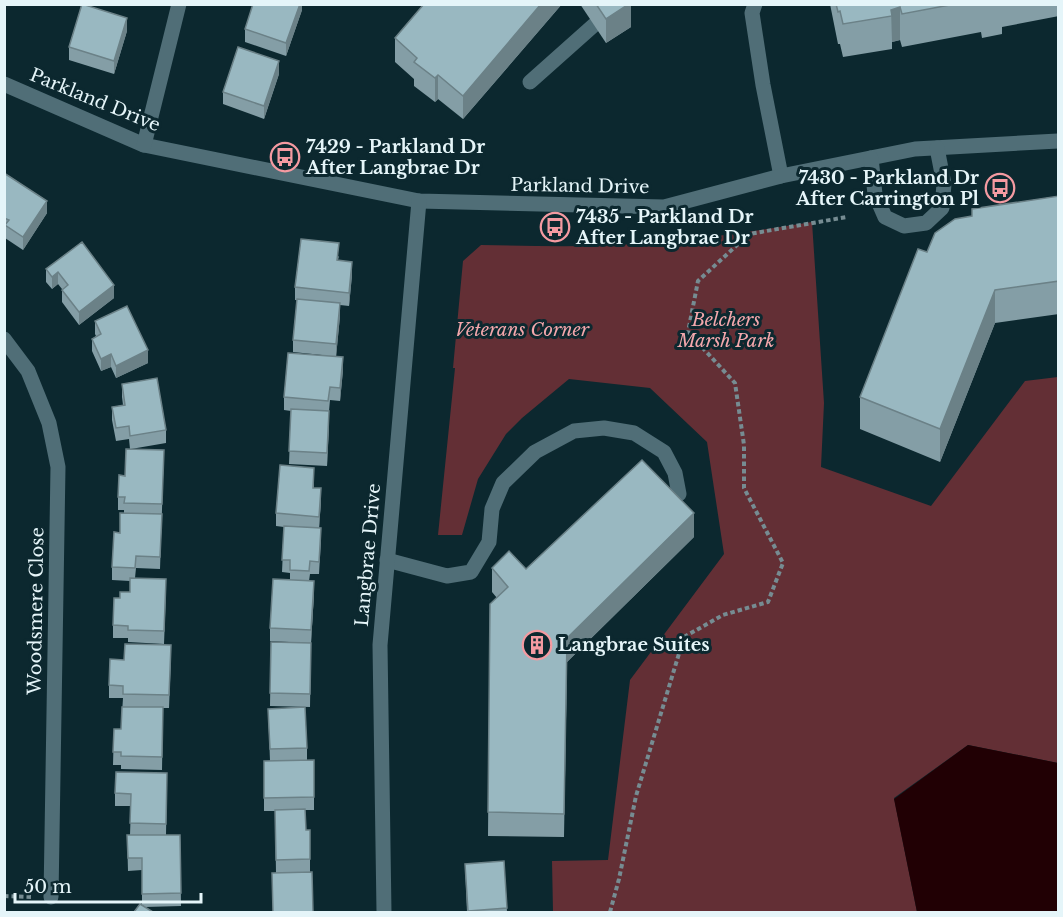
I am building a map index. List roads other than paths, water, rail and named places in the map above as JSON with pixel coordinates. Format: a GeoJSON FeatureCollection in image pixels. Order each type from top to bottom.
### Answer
{"type":"FeatureCollection","features":[{"type":"Feature","properties":{"kind":"street"},"geometry":{"type":"LineString","coordinates":[[144,145],[179,4]]}},
{"type":"Feature","properties":{"kind":"street"},"geometry":{"type":"LineString","coordinates":[[755,4],[752,14],[781,176]]}},
{"type":"Feature","properties":{"kind":"street"},"geometry":{"type":"LineString","coordinates":[[530,82],[594,25]]}},
{"type":"Feature","properties":{"kind":"street","name":"Parkland Drive"},"geometry":{"type":"LineString","coordinates":[[4,84],[144,145],[419,201],[664,207],[781,176],[915,149],[1059,141]]}},
{"type":"Feature","properties":{"kind":"street"},"geometry":{"type":"LineString","coordinates":[[871,158],[874,194],[885,217],[904,226],[926,223],[942,208],[944,184],[937,148]]}},
{"type":"Feature","properties":{"kind":"street","name":"Langbrae Drive"},"geometry":{"type":"LineString","coordinates":[[384,912],[380,645],[419,201]]}},
{"type":"Feature","properties":{"kind":"street","name":"Woodsmere Close"},"geometry":{"type":"LineString","coordinates":[[4,339],[28,371],[49,423],[58,467],[51,897]]}},
{"type":"Feature","properties":{"kind":"street"},"geometry":{"type":"LineString","coordinates":[[387,560],[447,576],[471,572],[489,542],[492,509],[503,483],[535,452],[574,431],[604,428],[634,433],[664,452],[675,473],[678,494]]}},
{"type":"Feature","properties":{"kind":"place","name":"7429 - Parkland Dr After Langbrae Dr"},"geometry":{"type":"Point","coordinates":[285,157]}},
{"type":"Feature","properties":{"kind":"place","name":"7430 - Parkland Dr After Carrington Pl"},"geometry":{"type":"Point","coordinates":[1000,188]}},
{"type":"Feature","properties":{"kind":"place","name":"7435 - Parkland Dr After Langbrae Dr"},"geometry":{"type":"Point","coordinates":[555,227]}},
{"type":"Feature","properties":{"kind":"place","name":"Langbrae Suites"},"geometry":{"type":"Point","coordinates":[537,645]}},
{"type":"Feature","properties":{"kind":"park label","name":"Veterans Corner"},"geometry":{"type":"Point","coordinates":[522,330]}},
{"type":"Feature","properties":{"kind":"park label","name":"Belchers Marsh Park"},"geometry":{"type":"Point","coordinates":[726,330]}}]}
